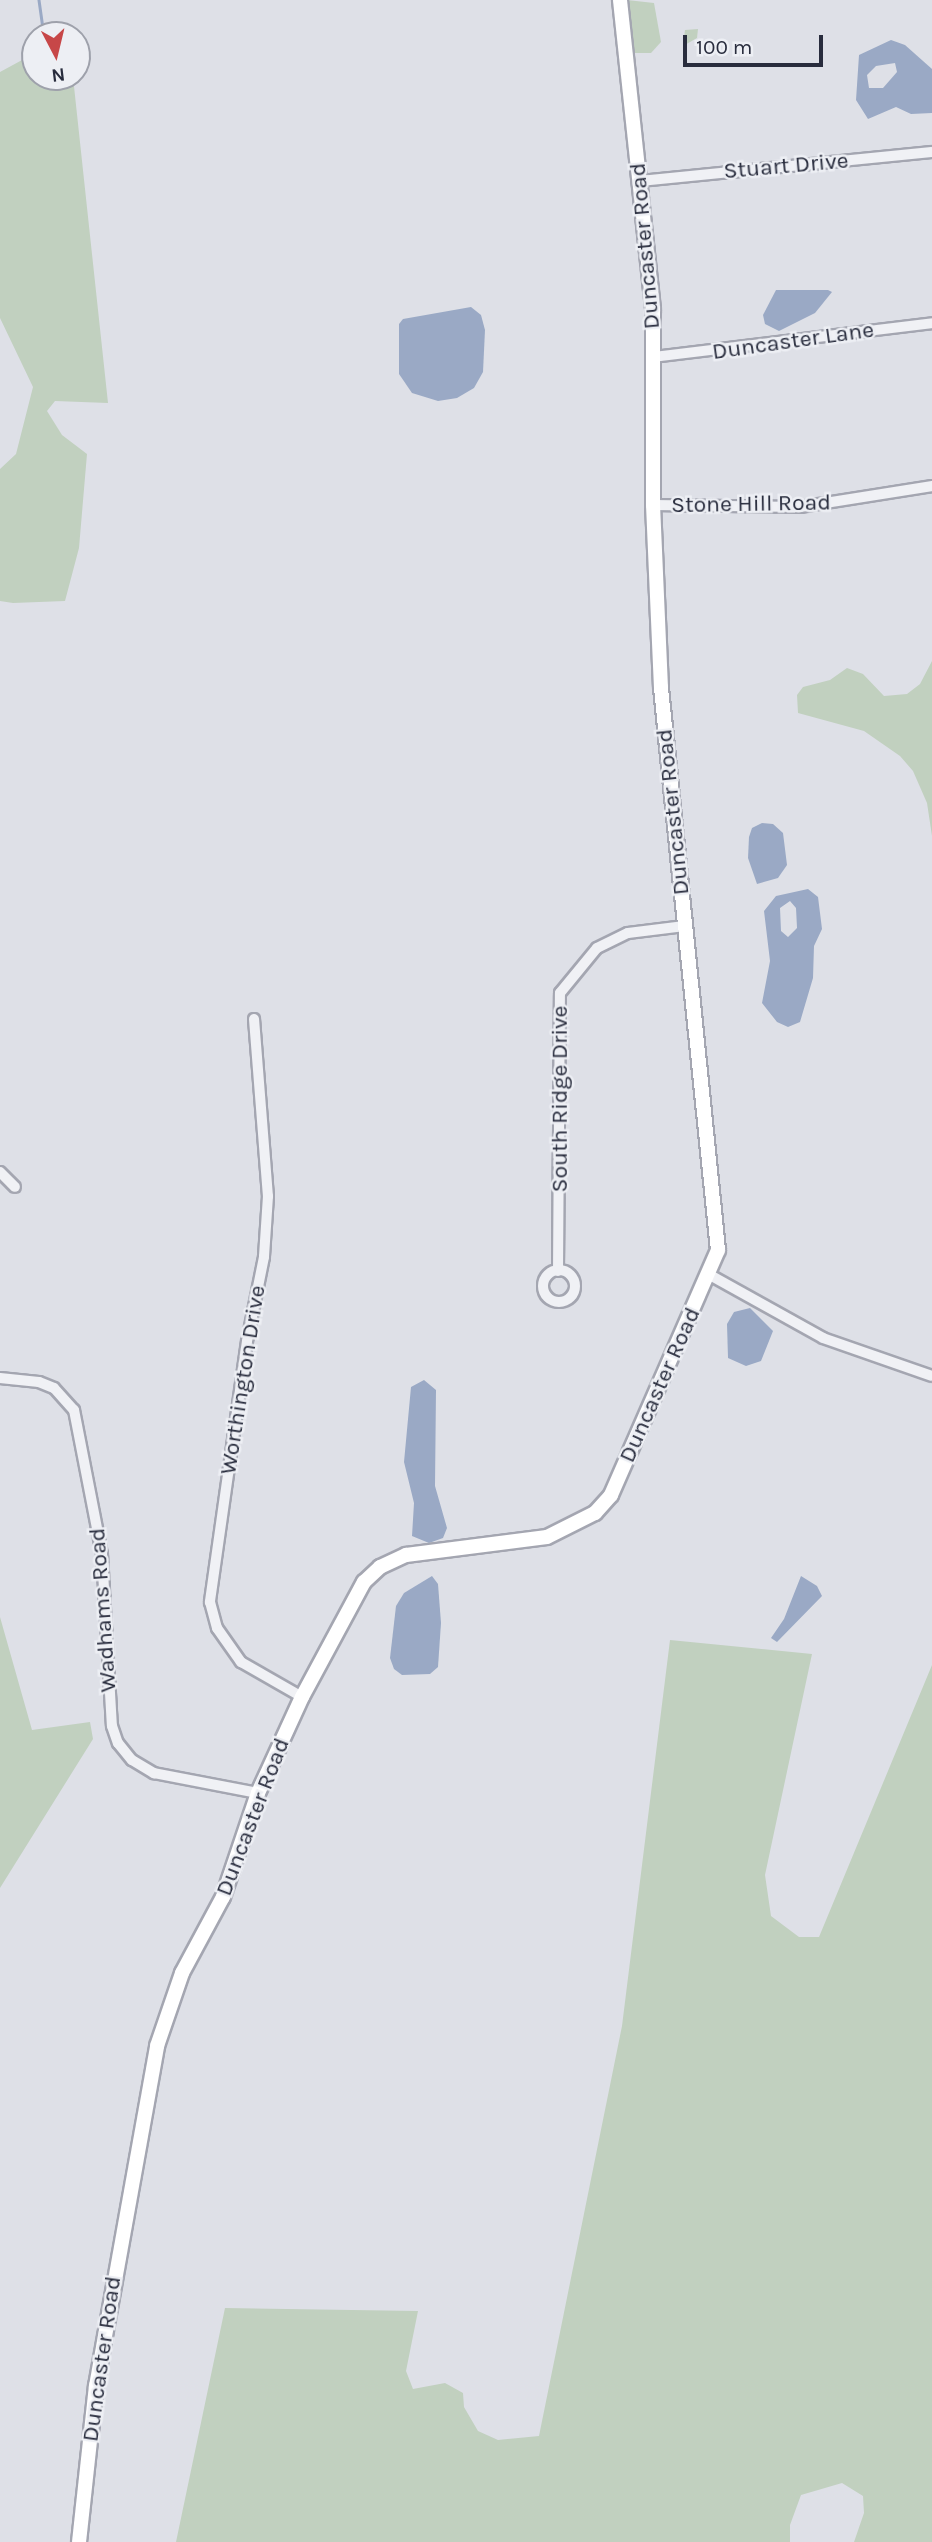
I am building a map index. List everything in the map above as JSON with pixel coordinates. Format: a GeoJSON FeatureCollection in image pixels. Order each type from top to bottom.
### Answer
{"type":"FeatureCollection","features":[{"type":"Feature","properties":{"kind":"street","name":"Duncaster Road"},"geometry":{"type":"LineString","coordinates":[[79,2542],[98,2373],[158,2046],[182,1973],[223,1897],[258,1794],[302,1697],[364,1582],[380,1567],[406,1555],[547,1537],[595,1513],[611,1494],[710,1275],[718,1250],[719,1225],[661,688],[653,505],[653,309],[620,0]]}},
{"type":"Feature","properties":{"kind":"street","name":"Stuart Drive"},"geometry":{"type":"LineString","coordinates":[[640,181],[932,152]]}},
{"type":"Feature","properties":{"kind":"street","name":"Duncaster Lane"},"geometry":{"type":"LineString","coordinates":[[653,357],[932,323]]}},
{"type":"Feature","properties":{"kind":"street","name":"Stone Hill Road"},"geometry":{"type":"LineString","coordinates":[[653,505],[800,507],[932,486]]}},
{"type":"Feature","properties":{"kind":"street","name":"South Ridge Drive"},"geometry":{"type":"LineString","coordinates":[[558,1271],[561,993],[597,948],[628,933],[685,926]]}},
{"type":"Feature","properties":{"kind":"street","name":"Worthington Drive"},"geometry":{"type":"LineString","coordinates":[[254,1019],[268,1196],[264,1257],[247,1341],[210,1602],[217,1628],[241,1662],[302,1697]]}},
{"type":"Feature","properties":{"kind":"street"},"geometry":{"type":"LineString","coordinates":[[0,1172],[15,1187]]}},
{"type":"Feature","properties":{"kind":"street"},"geometry":{"type":"LineString","coordinates":[[710,1275],[823,1338],[932,1376]]}},
{"type":"Feature","properties":{"kind":"street","name":"Wadhams Road"},"geometry":{"type":"LineString","coordinates":[[0,1378],[47,1385],[65,1395],[74,1410],[102,1554],[111,1727],[118,1744],[132,1760],[154,1773],[258,1794]]}},
{"type":"Feature","properties":{"kind":"green space"},"geometry":{"type":"Polygon","coordinates":[[[627,0],[654,3],[661,42],[651,53],[631,53],[627,0]]]}},
{"type":"Feature","properties":{"kind":"green space"},"geometry":{"type":"Polygon","coordinates":[[[698,29],[697,38],[683,46],[685,30],[698,29]]]}},
{"type":"Feature","properties":{"kind":"green space"},"geometry":{"type":"Polygon","coordinates":[[[21,61],[21,91],[75,91],[108,403],[55,401],[47,411],[62,435],[87,454],[79,548],[65,601],[0,601],[0,469],[16,454],[33,387],[0,318],[0,72],[21,61]]]}},
{"type":"Feature","properties":{"kind":"green space"},"geometry":{"type":"Polygon","coordinates":[[[932,661],[932,836],[927,803],[913,771],[900,756],[864,731],[798,713],[797,695],[803,687],[830,680],[847,668],[863,674],[884,696],[907,694],[920,684],[932,661]]]}},
{"type":"Feature","properties":{"kind":"green space"},"geometry":{"type":"Polygon","coordinates":[[[0,1617],[32,1730],[90,1722],[93,1739],[0,1888],[0,1617]]]}},
{"type":"Feature","properties":{"kind":"green space"},"geometry":{"type":"Polygon","coordinates":[[[670,1640],[812,1654],[765,1875],[771,1916],[799,1937],[819,1937],[932,1665],[932,2542],[854,2542],[864,2513],[863,2496],[842,2483],[801,2495],[790,2525],[790,2542],[176,2542],[225,2308],[418,2311],[406,2371],[413,2389],[445,2383],[463,2393],[464,2407],[478,2431],[498,2440],[539,2436],[622,2026],[670,1640]]]}},
{"type":"Feature","properties":{"kind":"water"},"geometry":{"type":"Polygon","coordinates":[[[891,40],[905,45],[932,69],[932,113],[911,114],[896,107],[868,119],[856,100],[859,55],[891,40]],[[895,63],[876,66],[867,75],[869,88],[883,88],[897,72],[895,63]]]}},
{"type":"Feature","properties":{"kind":"water"},"geometry":{"type":"Polygon","coordinates":[[[776,290],[832,292],[815,313],[779,331],[765,324],[763,315],[776,290]]]}},
{"type":"Feature","properties":{"kind":"water"},"geometry":{"type":"Polygon","coordinates":[[[471,307],[481,315],[485,330],[483,372],[474,388],[457,398],[438,401],[412,393],[399,374],[399,324],[403,319],[471,307]]]}},
{"type":"Feature","properties":{"kind":"water"},"geometry":{"type":"Polygon","coordinates":[[[762,823],[773,824],[783,833],[787,865],[778,878],[757,884],[748,858],[749,837],[752,828],[762,823]]]}},
{"type":"Feature","properties":{"kind":"water"},"geometry":{"type":"Polygon","coordinates":[[[808,889],[818,897],[822,929],[814,946],[813,978],[800,1022],[788,1027],[777,1022],[762,1003],[770,961],[764,911],[776,896],[808,889]],[[790,901],[780,908],[781,931],[788,937],[797,928],[796,908],[790,901]]]}},
{"type":"Feature","properties":{"kind":"water"},"geometry":{"type":"Polygon","coordinates":[[[750,1308],[773,1331],[761,1361],[746,1366],[728,1358],[727,1324],[734,1312],[750,1308]]]}},
{"type":"Feature","properties":{"kind":"water"},"geometry":{"type":"Polygon","coordinates":[[[424,1380],[436,1390],[435,1486],[447,1528],[443,1538],[429,1543],[412,1536],[414,1503],[404,1462],[411,1387],[424,1380]]]}},
{"type":"Feature","properties":{"kind":"water"},"geometry":{"type":"Polygon","coordinates":[[[432,1576],[438,1584],[441,1623],[438,1667],[430,1674],[402,1675],[394,1669],[390,1658],[396,1606],[404,1593],[432,1576]]]}},
{"type":"Feature","properties":{"kind":"water"},"geometry":{"type":"Polygon","coordinates":[[[801,1576],[817,1586],[822,1596],[777,1642],[771,1638],[784,1619],[801,1576]]]}},
{"type":"Feature","properties":{"kind":"waterway"},"geometry":{"type":"LineString","coordinates":[[39,0],[42,21]]}}]}
